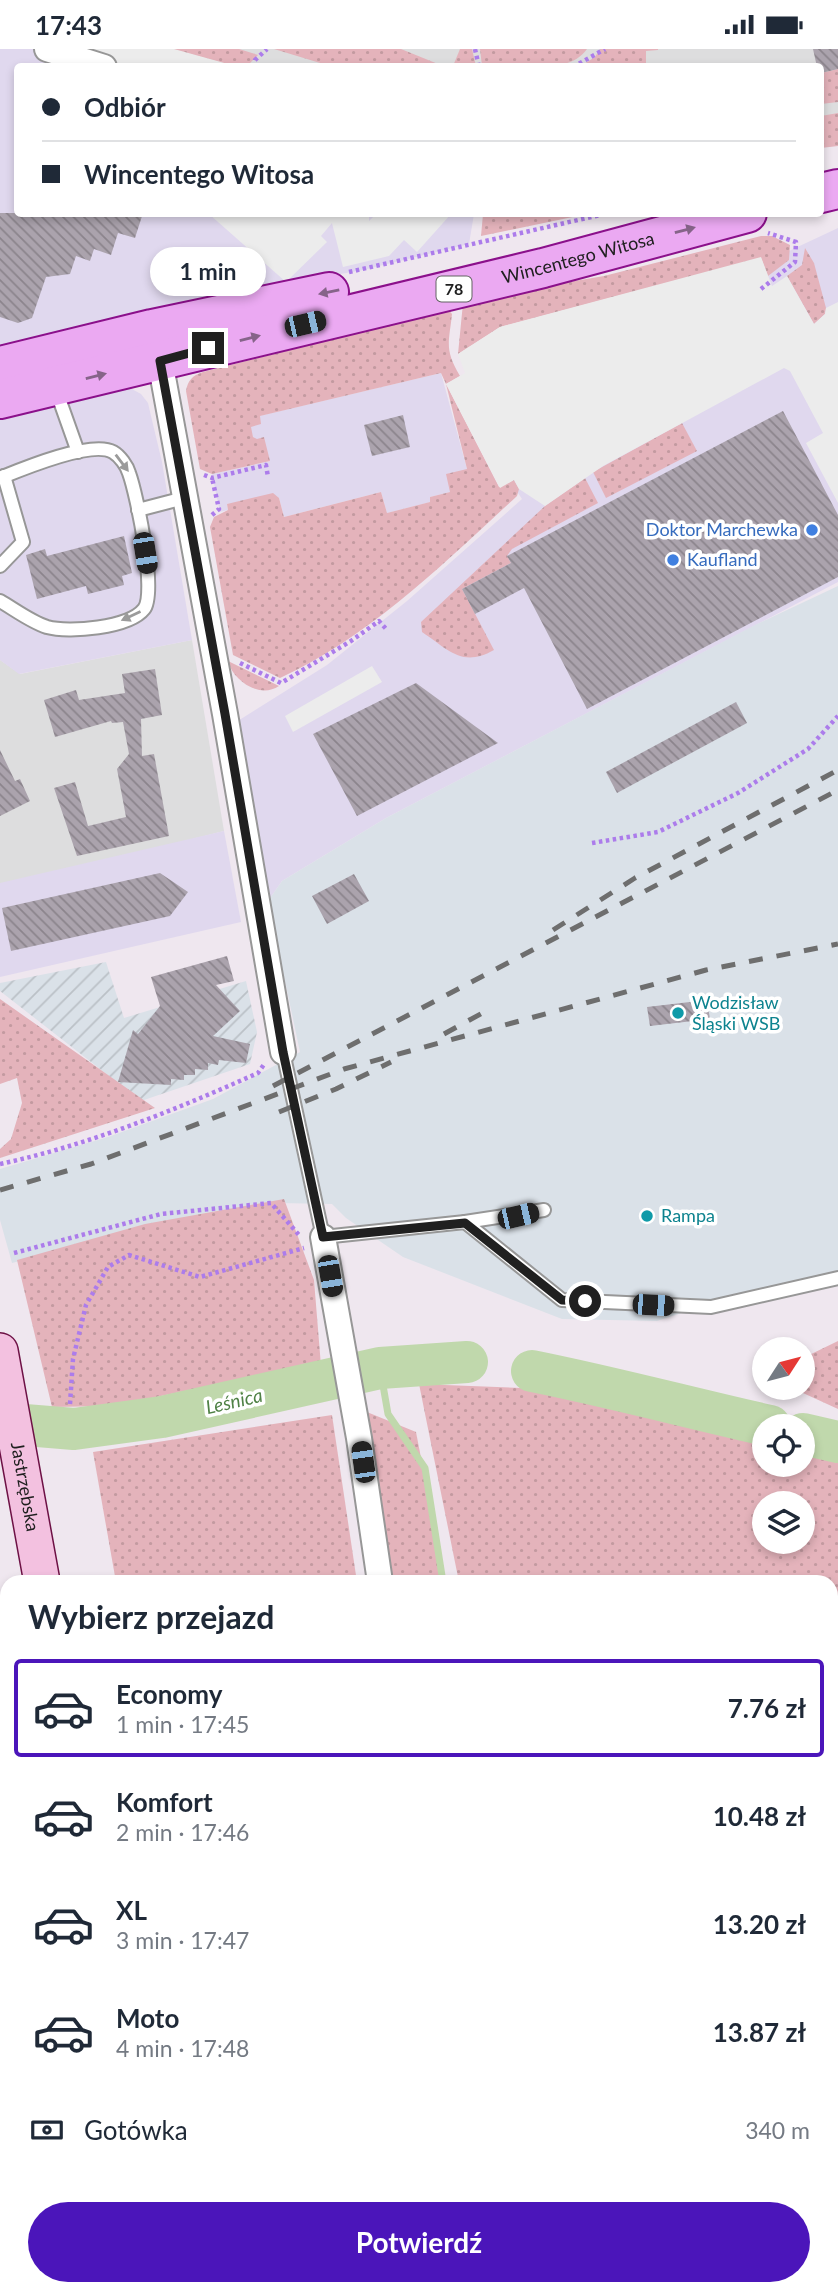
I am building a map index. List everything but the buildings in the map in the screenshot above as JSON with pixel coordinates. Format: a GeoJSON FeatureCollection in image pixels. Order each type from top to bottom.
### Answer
{"type":"FeatureCollection","features":[{"type":"Feature","properties":{"kind":"main road","name":"Wincentego Witosa"},"geometry":{"type":"LineString","coordinates":[[0,366],[152,329],[468,262],[642,217]]}},
{"type":"Feature","properties":{"kind":"main road","name":"Wincentego Witosa"},"geometry":{"type":"LineString","coordinates":[[0,399],[543,268],[732,217]]}},
{"type":"Feature","properties":{"kind":"main road","name":"Jastrzębska"},"geometry":{"type":"LineString","coordinates":[[0,1350],[41,1575]]}},
{"type":"Feature","properties":{"kind":"street"},"geometry":{"type":"LineString","coordinates":[[47,49],[91,63]]}},
{"type":"Feature","properties":{"kind":"street"},"geometry":{"type":"LineString","coordinates":[[160,361],[225,714],[282,1047]]}},
{"type":"Feature","properties":{"kind":"street"},"geometry":{"type":"LineString","coordinates":[[323,1237],[342,1335],[379,1575]]}},
{"type":"Feature","properties":{"kind":"lane"},"geometry":{"type":"LineString","coordinates":[[55,386],[78,452]]}},
{"type":"Feature","properties":{"kind":"lane"},"geometry":{"type":"LineString","coordinates":[[0,566],[23,543],[2,477],[26,466],[78,452],[105,449],[122,460],[129,471],[149,575],[150,597],[145,609],[136,617],[83,631],[47,627],[0,601]]}},
{"type":"Feature","properties":{"kind":"lane"},"geometry":{"type":"LineString","coordinates":[[138,510],[184,498]]}},
{"type":"Feature","properties":{"kind":"lane"},"geometry":{"type":"LineString","coordinates":[[282,1047],[323,1237],[465,1223],[544,1210]]}},
{"type":"Feature","properties":{"kind":"lane"},"geometry":{"type":"LineString","coordinates":[[465,1223],[562,1300],[711,1307],[838,1278]]}},
{"type":"Feature","properties":{"kind":"path"},"geometry":{"type":"LineString","coordinates":[[254,63],[267,49]]}},
{"type":"Feature","properties":{"kind":"path"},"geometry":{"type":"LineString","coordinates":[[580,63],[605,49]]}},
{"type":"Feature","properties":{"kind":"path"},"geometry":{"type":"LineString","coordinates":[[469,244],[591,217]]}},
{"type":"Feature","properties":{"kind":"path"},"geometry":{"type":"LineString","coordinates":[[761,289],[795,262],[796,242]]}},
{"type":"Feature","properties":{"kind":"path"},"geometry":{"type":"LineString","coordinates":[[196,470],[212,478],[266,465],[268,477]]}},
{"type":"Feature","properties":{"kind":"path"},"geometry":{"type":"LineString","coordinates":[[206,522],[219,509],[212,478]]}},
{"type":"Feature","properties":{"kind":"path"},"geometry":{"type":"LineString","coordinates":[[229,658],[281,683],[379,621],[387,630]]}},
{"type":"Feature","properties":{"kind":"path"},"geometry":{"type":"LineString","coordinates":[[592,843],[658,832],[738,793],[808,749],[838,716]]}},
{"type":"Feature","properties":{"kind":"path"},"geometry":{"type":"LineString","coordinates":[[0,1164],[29,1158],[113,1131],[227,1086],[258,1073],[282,1047]]}},
{"type":"Feature","properties":{"kind":"path"},"geometry":{"type":"LineString","coordinates":[[13,1253],[161,1214],[271,1203],[309,1246],[200,1277],[128,1255],[108,1267],[86,1305],[74,1359],[70,1404]]}},
{"type":"Feature","properties":{"kind":"shaded area"},"geometry":{"type":"Polygon","coordinates":[[[0,49],[838,49],[838,131],[824,134],[824,63],[14,63],[0,49]]]}},
{"type":"Feature","properties":{"kind":"shaded area"},"geometry":{"type":"Polygon","coordinates":[[[0,49],[53,49],[102,63],[14,63],[14,217],[474,217],[469,244],[363,270],[279,285],[0,349],[0,49]]]}},
{"type":"Feature","properties":{"kind":"shaded area"},"geometry":{"type":"Polygon","coordinates":[[[54,49],[174,49],[224,63],[103,63],[54,49]]]}},
{"type":"Feature","properties":{"kind":"shaded area"},"geometry":{"type":"Polygon","coordinates":[[[171,49],[239,49],[258,55],[250,63],[223,63],[171,49]]]}},
{"type":"Feature","properties":{"kind":"shaded area"},"geometry":{"type":"Polygon","coordinates":[[[274,49],[401,49],[436,63],[320,63],[274,49]]]}},
{"type":"Feature","properties":{"kind":"shaded area"},"geometry":{"type":"Polygon","coordinates":[[[460,49],[472,49],[475,63],[454,63],[460,49]]]}},
{"type":"Feature","properties":{"kind":"shaded area"},"geometry":{"type":"Polygon","coordinates":[[[480,49],[587,49],[579,58],[567,63],[482,63],[480,49]]]}},
{"type":"Feature","properties":{"kind":"shaded area"},"geometry":{"type":"Polygon","coordinates":[[[600,49],[658,49],[646,51],[646,63],[586,63],[595,57],[600,49]]]}},
{"type":"Feature","properties":{"kind":"shaded area"},"geometry":{"type":"Polygon","coordinates":[[[838,69],[838,102],[824,104],[824,72],[838,69]]]}},
{"type":"Feature","properties":{"kind":"shaded area"},"geometry":{"type":"Polygon","coordinates":[[[838,113],[838,146],[824,148],[824,115],[838,113]]]}},
{"type":"Feature","properties":{"kind":"shaded area"},"geometry":{"type":"Polygon","coordinates":[[[212,217],[369,217],[369,221],[373,217],[448,217],[417,252],[404,240],[389,256],[343,267],[332,223],[321,236],[327,242],[286,282],[212,217]]]}},
{"type":"Feature","properties":{"kind":"shaded area"},"geometry":{"type":"Polygon","coordinates":[[[483,217],[573,217],[481,236],[483,217]]]}},
{"type":"Feature","properties":{"kind":"shaded area"},"geometry":{"type":"Polygon","coordinates":[[[838,228],[838,582],[386,818],[282,881],[268,901],[233,724],[327,665],[407,601],[522,499],[448,388],[757,266],[838,228]]]}},
{"type":"Feature","properties":{"kind":"shaded area"},"geometry":{"type":"Polygon","coordinates":[[[761,236],[772,236],[790,245],[789,260],[768,276],[761,258],[500,327],[458,354],[463,303],[503,293],[604,276],[761,236]]]}},
{"type":"Feature","properties":{"kind":"shaded area"},"geometry":{"type":"Polygon","coordinates":[[[805,248],[814,263],[826,308],[825,314],[814,324],[787,276],[802,265],[805,248]]]}},
{"type":"Feature","properties":{"kind":"shaded area"},"geometry":{"type":"Polygon","coordinates":[[[761,257],[772,286],[787,276],[814,324],[825,314],[826,308],[838,302],[838,503],[806,443],[823,433],[790,371],[784,368],[603,466],[545,506],[519,489],[514,480],[500,488],[446,384],[465,373],[458,354],[500,327],[761,257]]]}},
{"type":"Feature","properties":{"kind":"shaded area"},"geometry":{"type":"Polygon","coordinates":[[[447,308],[452,314],[450,352],[460,376],[446,384],[441,373],[260,416],[261,424],[251,427],[253,437],[264,437],[270,461],[212,474],[200,469],[186,391],[191,379],[203,372],[447,308]]]}},
{"type":"Feature","properties":{"kind":"shaded area"},"geometry":{"type":"Polygon","coordinates":[[[441,373],[467,469],[450,492],[430,497],[431,502],[387,513],[381,492],[284,517],[279,498],[227,504],[228,510],[220,512],[212,474],[270,461],[253,437],[250,427],[259,416],[441,373]]]}},
{"type":"Feature","properties":{"kind":"shaded area"},"geometry":{"type":"Polygon","coordinates":[[[446,384],[499,487],[514,480],[519,489],[517,496],[376,620],[313,661],[280,678],[233,655],[210,527],[214,517],[228,510],[227,504],[273,493],[279,498],[284,517],[381,492],[387,513],[430,502],[430,497],[450,492],[446,474],[467,469],[446,384]]]}},
{"type":"Feature","properties":{"kind":"shaded area"},"geometry":{"type":"Polygon","coordinates":[[[130,388],[141,394],[148,403],[162,462],[192,640],[19,674],[0,660],[0,417],[130,388]]]}},
{"type":"Feature","properties":{"kind":"shaded area"},"geometry":{"type":"Polygon","coordinates":[[[682,423],[697,451],[606,498],[593,472],[682,423]]]}},
{"type":"Feature","properties":{"kind":"shaded area"},"geometry":{"type":"Polygon","coordinates":[[[585,478],[598,503],[512,549],[507,556],[511,563],[462,589],[494,650],[473,657],[456,655],[422,632],[421,622],[545,506],[585,478]]]}},
{"type":"Feature","properties":{"kind":"shaded area"},"geometry":{"type":"Polygon","coordinates":[[[838,586],[838,1274],[712,1303],[657,1321],[562,1319],[403,1257],[346,1218],[332,1204],[278,1203],[147,1228],[12,1263],[0,1220],[0,1169],[108,1137],[213,1099],[300,1052],[268,901],[282,881],[386,818],[755,625],[838,586]]]}},
{"type":"Feature","properties":{"kind":"shaded area"},"geometry":{"type":"Polygon","coordinates":[[[192,640],[224,831],[0,888],[0,660],[20,674],[192,640]]]}},
{"type":"Feature","properties":{"kind":"shaded area"},"geometry":{"type":"Polygon","coordinates":[[[228,661],[279,686],[264,690],[248,686],[235,675],[228,661]]]}},
{"type":"Feature","properties":{"kind":"shaded area"},"geometry":{"type":"Polygon","coordinates":[[[372,666],[382,682],[293,732],[285,716],[372,666]]]}},
{"type":"Feature","properties":{"kind":"shaded area"},"geometry":{"type":"Polygon","coordinates":[[[224,831],[241,922],[0,977],[0,883],[224,831]]]}},
{"type":"Feature","properties":{"kind":"shaded area"},"geometry":{"type":"Polygon","coordinates":[[[106,962],[124,1018],[246,981],[257,1032],[250,1064],[141,1101],[0,991],[0,983],[106,962]]]}},
{"type":"Feature","properties":{"kind":"shaded area"},"geometry":{"type":"Polygon","coordinates":[[[0,999],[155,1108],[0,1158],[0,1149],[11,1139],[22,1103],[17,1078],[0,1084],[0,999]]]}},
{"type":"Feature","properties":{"kind":"shaded area"},"geometry":{"type":"Polygon","coordinates":[[[284,1199],[314,1280],[321,1366],[257,1376],[113,1406],[52,1407],[17,1260],[145,1224],[284,1199]]]}},
{"type":"Feature","properties":{"kind":"shaded area"},"geometry":{"type":"Polygon","coordinates":[[[838,1341],[838,1409],[816,1399],[816,1352],[838,1341]]]}},
{"type":"Feature","properties":{"kind":"shaded area"},"geometry":{"type":"Polygon","coordinates":[[[419,1384],[548,1389],[752,1436],[752,1477],[815,1477],[815,1451],[838,1456],[838,1575],[458,1575],[419,1384]]]}},
{"type":"Feature","properties":{"kind":"shaded area"},"geometry":{"type":"Polygon","coordinates":[[[362,1410],[416,1432],[444,1575],[387,1575],[362,1410]]]}},
{"type":"Feature","properties":{"kind":"shaded area"},"geometry":{"type":"Polygon","coordinates":[[[332,1415],[356,1575],[115,1575],[93,1452],[332,1415]]]}},
{"type":"Feature","properties":{"kind":"waterway","name":"Leśnica"},"geometry":{"type":"LineString","coordinates":[[0,1423],[74,1429],[162,1417],[380,1368],[467,1362]]}},
{"type":"Feature","properties":{"kind":"waterway"},"geometry":{"type":"LineString","coordinates":[[380,1368],[388,1414],[425,1468],[442,1575]]}},
{"type":"Feature","properties":{"kind":"waterway","name":"Leśnica"},"geometry":{"type":"LineString","coordinates":[[532,1371],[752,1422]]}},
{"type":"Feature","properties":{"kind":"waterway","name":"Leśnica"},"geometry":{"type":"LineString","coordinates":[[815,1437],[838,1442]]}},
{"type":"Feature","properties":{"kind":"railway"},"geometry":{"type":"LineString","coordinates":[[553,930],[635,878],[838,770]]}},
{"type":"Feature","properties":{"kind":"railway"},"geometry":{"type":"LineString","coordinates":[[273,1086],[838,790]]}},
{"type":"Feature","properties":{"kind":"railway"},"geometry":{"type":"LineString","coordinates":[[0,1190],[91,1164],[344,1069],[706,970],[838,944]]}},
{"type":"Feature","properties":{"kind":"railway"},"geometry":{"type":"LineString","coordinates":[[444,1034],[486,1011]]}},
{"type":"Feature","properties":{"kind":"railway"},"geometry":{"type":"LineString","coordinates":[[279,1112],[336,1089],[391,1062]]}},
{"type":"Feature","properties":{"kind":"place","name":"Doktor Marchewka"},"geometry":{"type":"Point","coordinates":[812,530]}},
{"type":"Feature","properties":{"kind":"place","name":"Kaufland"},"geometry":{"type":"Point","coordinates":[673,560]}},
{"type":"Feature","properties":{"kind":"place","name":"Wodzisław Śląski WSB"},"geometry":{"type":"Point","coordinates":[678,1013]}},
{"type":"Feature","properties":{"kind":"place","name":"Rampa"},"geometry":{"type":"Point","coordinates":[647,1216]}},
{"type":"Feature","properties":{"kind":"route"},"geometry":{"type":"LineString","coordinates":[[208,348],[160,361],[225,714],[283,1052],[323,1237],[465,1223],[562,1300],[585,1301]]}}]}
